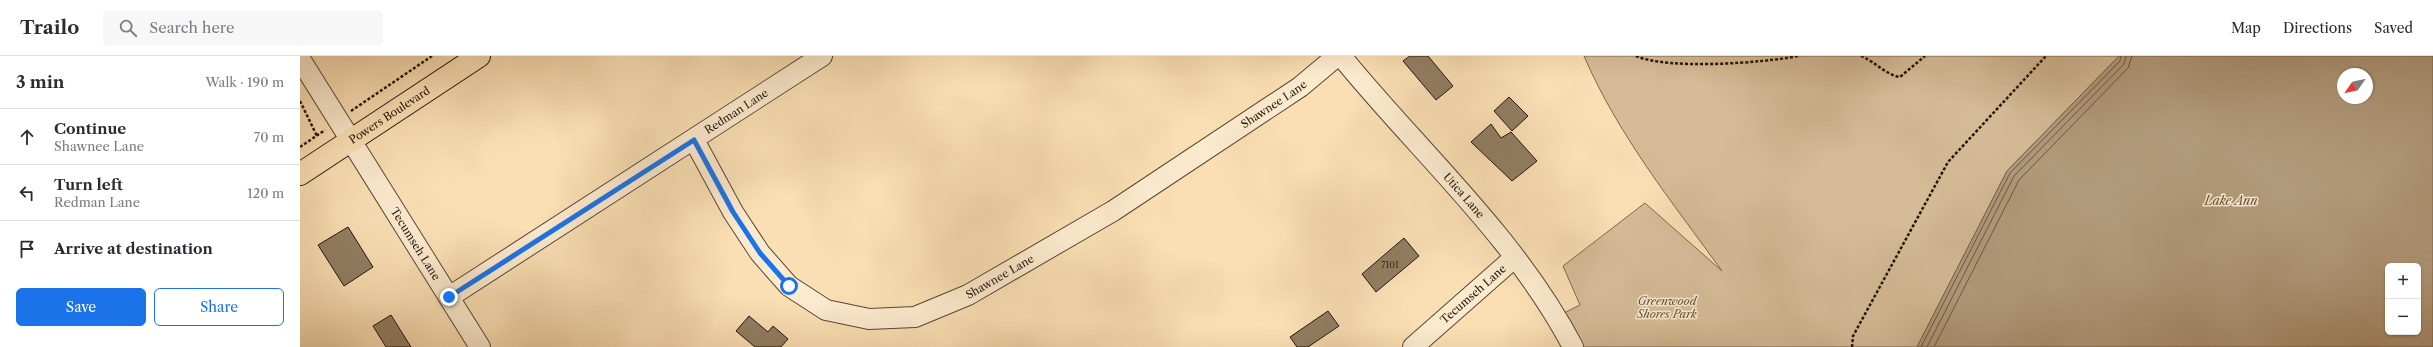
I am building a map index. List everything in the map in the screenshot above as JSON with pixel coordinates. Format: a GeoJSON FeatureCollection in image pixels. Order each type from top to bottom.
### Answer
{"type":"FeatureCollection","features":[{"type":"Feature","properties":{"kind":"main road","name":"Powers Boulevard"},"geometry":{"type":"LineString","coordinates":[[300,174],[479,56]]}},
{"type":"Feature","properties":{"kind":"street","name":"Redman Lane"},"geometry":{"type":"LineString","coordinates":[[449,297],[822,56]]}},
{"type":"Feature","properties":{"kind":"street","name":"Shawnee Lane"},"geometry":{"type":"LineString","coordinates":[[694,140],[733,212],[760,253],[789,286],[826,310],[869,319],[915,317],[968,295],[1113,211],[1300,87],[1337,56]]}},
{"type":"Feature","properties":{"kind":"street","name":"Utica Lane"},"geometry":{"type":"LineString","coordinates":[[1341,56],[1368,89],[1499,236],[1562,326],[1573,347]]}},
{"type":"Feature","properties":{"kind":"street","name":"Tecumseh Lane"},"geometry":{"type":"LineString","coordinates":[[300,59],[480,347]]}},
{"type":"Feature","properties":{"kind":"street","name":"Tecumseh Lane"},"geometry":{"type":"LineString","coordinates":[[1413,347],[1514,258]]}},
{"type":"Feature","properties":{"kind":"path"},"geometry":{"type":"LineString","coordinates":[[300,147],[432,56]]}},
{"type":"Feature","properties":{"kind":"path"},"geometry":{"type":"LineString","coordinates":[[1636,56],[1662,62],[1691,64],[1798,56]]}},
{"type":"Feature","properties":{"kind":"path"},"geometry":{"type":"LineString","coordinates":[[1861,56],[1876,63],[1894,76],[1900,77],[1925,56]]}},
{"type":"Feature","properties":{"kind":"path"},"geometry":{"type":"LineString","coordinates":[[1852,347],[1853,336],[1948,162],[2046,56]]}},
{"type":"Feature","properties":{"kind":"path"},"geometry":{"type":"LineString","coordinates":[[300,101],[317,136]]}},
{"type":"Feature","properties":{"kind":"green space","name":"Greenwood Shores Park"},"geometry":{"type":"Polygon","coordinates":[[[1584,56],[2119,56],[2007,171],[1917,347],[1583,347],[1564,313],[1580,305],[1563,266],[1645,203],[1722,271],[1629,141],[1584,56]]]}},
{"type":"Feature","properties":{"kind":"water","name":"Lake Ann"},"geometry":{"type":"Polygon","coordinates":[[[2119,56],[2433,56],[2433,347],[1917,347],[2007,171],[2119,56]]]}},
{"type":"Feature","properties":{"kind":"building"},"geometry":{"type":"Polygon","coordinates":[[[1410,56],[1428,56],[1453,86],[1436,100],[1403,61],[1410,56]]]}},
{"type":"Feature","properties":{"kind":"building"},"geometry":{"type":"Polygon","coordinates":[[[1509,97],[1528,116],[1512,131],[1494,111],[1509,97]]]}},
{"type":"Feature","properties":{"kind":"building"},"geometry":{"type":"Polygon","coordinates":[[[1491,124],[1501,138],[1511,132],[1537,161],[1512,181],[1471,142],[1491,124]]]}},
{"type":"Feature","properties":{"kind":"building"},"geometry":{"type":"Polygon","coordinates":[[[348,227],[373,267],[344,286],[318,245],[348,227]]]}},
{"type":"Feature","properties":{"kind":"building"},"geometry":{"type":"Polygon","coordinates":[[[1404,238],[1419,256],[1376,292],[1362,274],[1404,238]]]}},
{"type":"Feature","properties":{"kind":"building"},"geometry":{"type":"Polygon","coordinates":[[[1328,311],[1339,326],[1308,347],[1297,347],[1290,337],[1328,311]]]}},
{"type":"Feature","properties":{"kind":"building"},"geometry":{"type":"Polygon","coordinates":[[[391,315],[411,347],[386,347],[373,326],[391,315]]]}},
{"type":"Feature","properties":{"kind":"building"},"geometry":{"type":"Polygon","coordinates":[[[749,316],[768,332],[773,326],[788,339],[781,347],[755,347],[736,331],[749,316]]]}},
{"type":"Feature","properties":{"kind":"route"},"geometry":{"type":"LineString","coordinates":[[449,297],[694,140],[733,212],[760,253],[789,286]]}}]}
